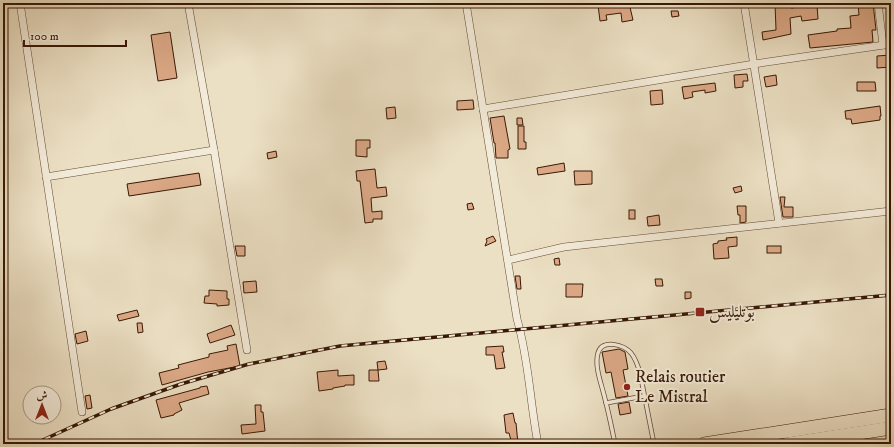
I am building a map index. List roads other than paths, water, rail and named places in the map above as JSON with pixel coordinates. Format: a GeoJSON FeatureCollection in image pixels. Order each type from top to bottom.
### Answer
{"type":"FeatureCollection","features":[{"type":"Feature","properties":{"kind":"highway"},"geometry":{"type":"LineString","coordinates":[[704,444],[891,415]]}},
{"type":"Feature","properties":{"kind":"highway"},"geometry":{"type":"LineString","coordinates":[[788,444],[891,428]]}},
{"type":"Feature","properties":{"kind":"street"},"geometry":{"type":"LineString","coordinates":[[20,3],[82,412]]}},
{"type":"Feature","properties":{"kind":"street"},"geometry":{"type":"LineString","coordinates":[[466,3],[517,319],[527,362],[532,409],[538,444]]}},
{"type":"Feature","properties":{"kind":"street"},"geometry":{"type":"LineString","coordinates":[[744,3],[779,223]]}},
{"type":"Feature","properties":{"kind":"street"},"geometry":{"type":"LineString","coordinates":[[878,3],[883,45]]}},
{"type":"Feature","properties":{"kind":"street"},"geometry":{"type":"LineString","coordinates":[[190,5],[247,350]]}},
{"type":"Feature","properties":{"kind":"street"},"geometry":{"type":"LineString","coordinates":[[483,109],[754,64],[891,44]]}},
{"type":"Feature","properties":{"kind":"street"},"geometry":{"type":"LineString","coordinates":[[46,177],[214,150]]}},
{"type":"Feature","properties":{"kind":"street"},"geometry":{"type":"LineString","coordinates":[[508,260],[564,247],[891,211]]}},
{"type":"Feature","properties":{"kind":"lane"},"geometry":{"type":"LineString","coordinates":[[615,444],[598,366],[598,353],[602,347],[608,344],[617,344],[631,353],[636,362],[640,373],[654,444]]}},
{"type":"Feature","properties":{"kind":"lane"},"geometry":{"type":"LineString","coordinates":[[606,403],[644,396]]}},
{"type":"Feature","properties":{"kind":"railway"},"geometry":{"type":"LineString","coordinates":[[34,444],[111,409],[181,384],[249,364],[340,346],[891,295]]}},
{"type":"Feature","properties":{"kind":"place","name":"بوتليليس"},"geometry":{"type":"Point","coordinates":[700,312]}},
{"type":"Feature","properties":{"kind":"place","name":"Relais routier Le Mistral"},"geometry":{"type":"Point","coordinates":[627,387]}}]}
